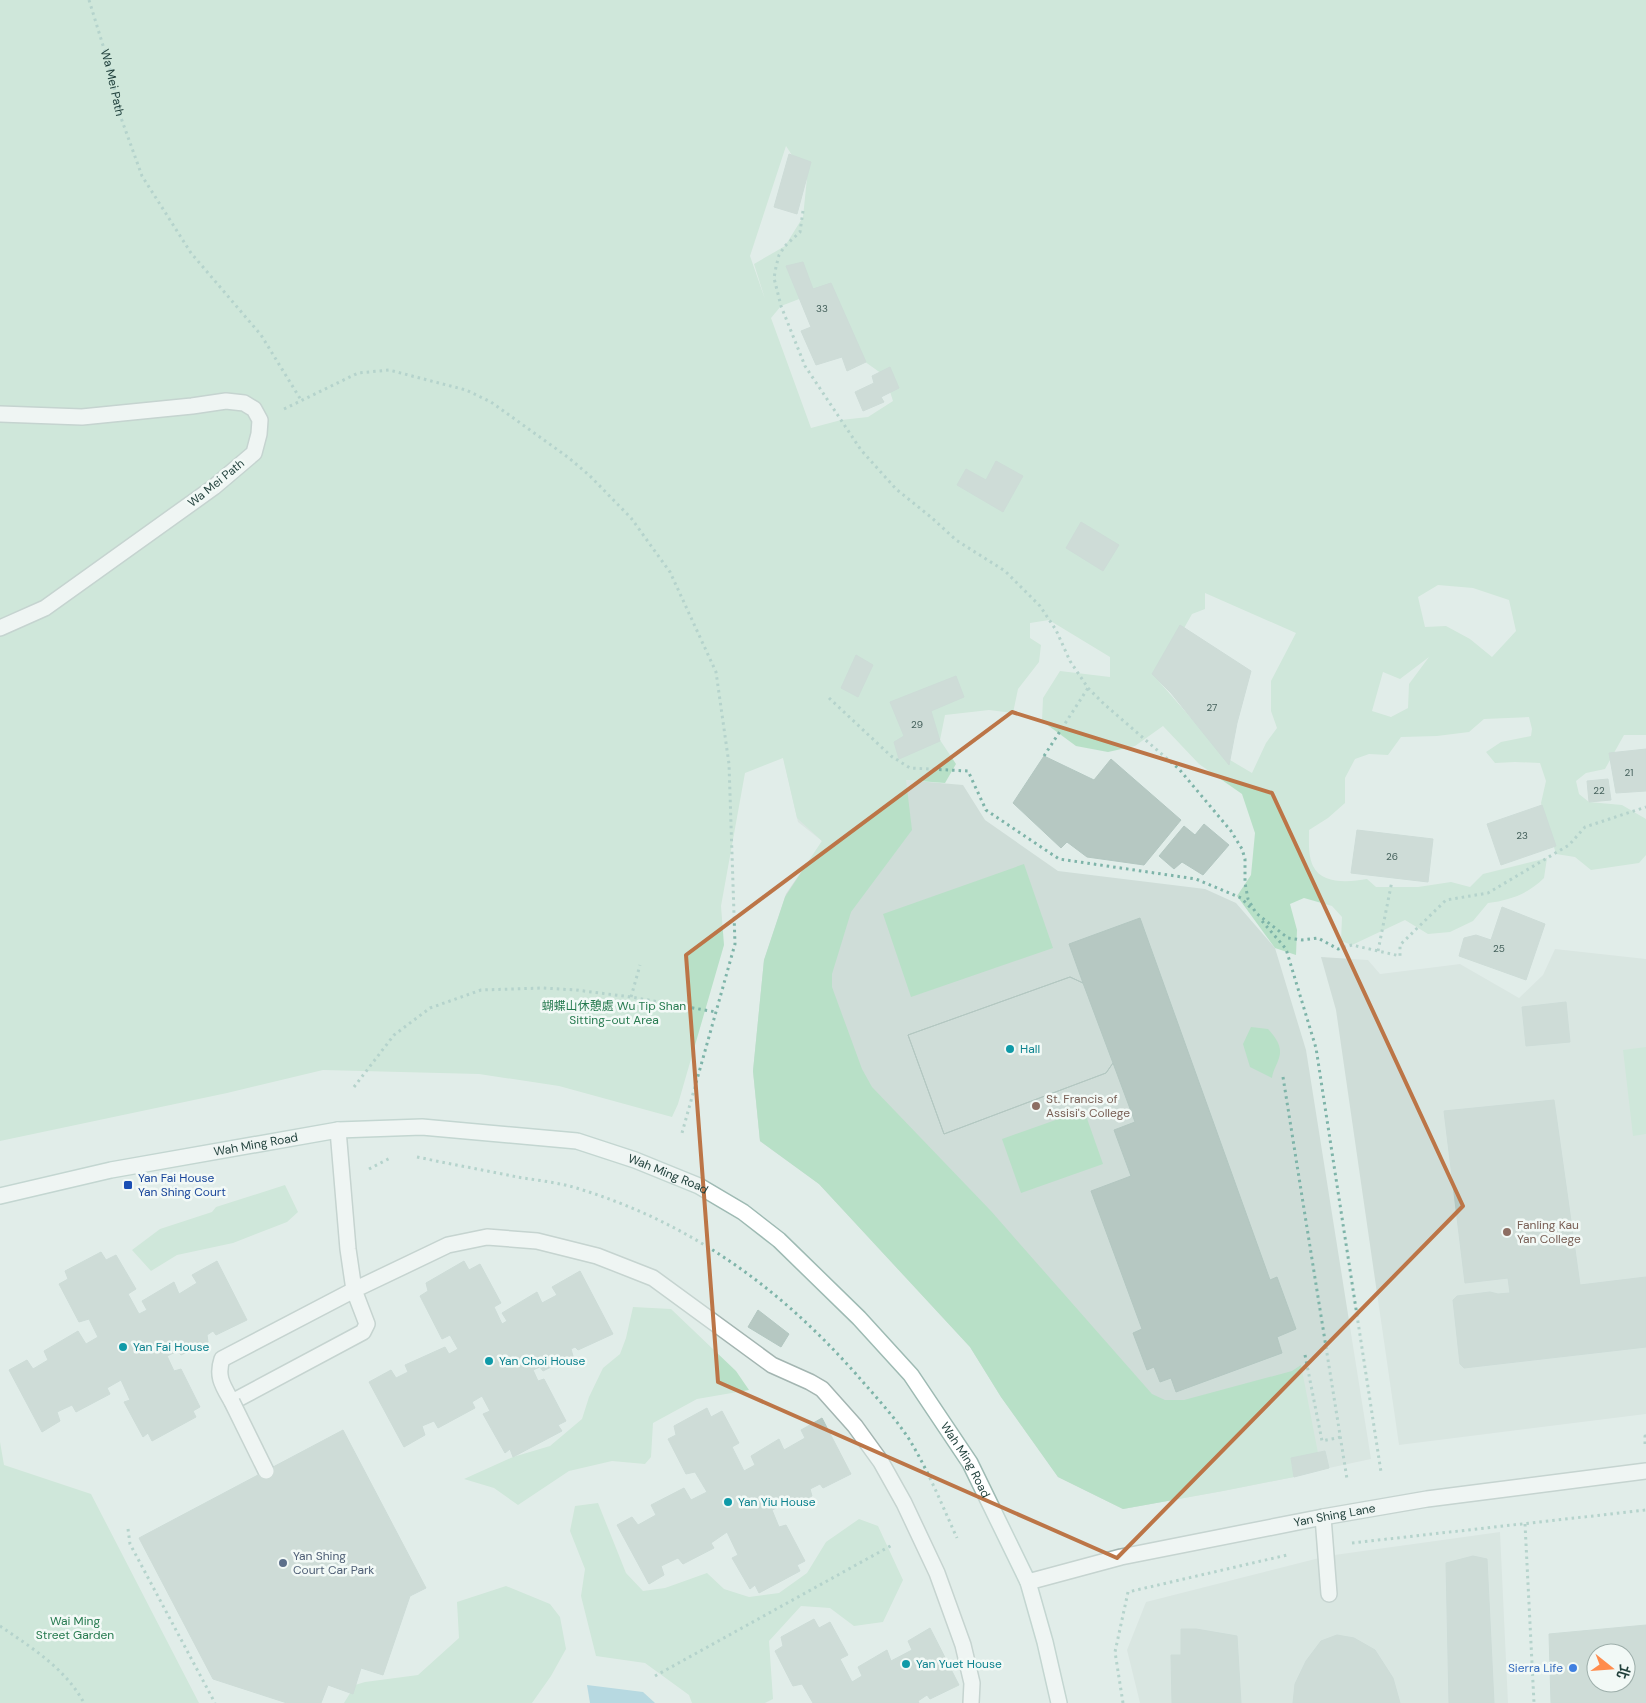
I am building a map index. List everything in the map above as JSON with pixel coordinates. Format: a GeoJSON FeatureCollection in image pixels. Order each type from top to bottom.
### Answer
{"type":"FeatureCollection","features":[{"type":"Feature","properties":{"kind":"street"},"geometry":{"type":"LineString","coordinates":[[0,414],[82,417],[226,401],[244,403],[254,409],[260,420]]}},
{"type":"Feature","properties":{"kind":"street","name":"Wa Mei Path"},"geometry":{"type":"LineString","coordinates":[[0,628],[45,608],[214,488],[254,453],[259,434],[260,420]]}},
{"type":"Feature","properties":{"kind":"street","name":"Wah Ming Road"},"geometry":{"type":"LineString","coordinates":[[0,1196],[111,1170],[338,1130],[422,1127],[577,1142],[635,1160],[698,1186],[743,1212],[786,1246],[859,1318],[911,1375],[970,1463],[1028,1582],[1046,1642],[1059,1703]]}},
{"type":"Feature","properties":{"kind":"street"},"geometry":{"type":"LineString","coordinates":[[232,1402],[363,1332],[367,1324],[354,1290],[348,1249],[338,1130]]}},
{"type":"Feature","properties":{"kind":"street"},"geometry":{"type":"LineString","coordinates":[[266,1471],[219,1376],[222,1359],[354,1290],[448,1246],[487,1237],[537,1241],[598,1256],[653,1278],[772,1365],[822,1389],[854,1426],[881,1462],[904,1503],[937,1573],[963,1645],[972,1683],[971,1703]]}},
{"type":"Feature","properties":{"kind":"street","name":"Yan Shing Lane"},"geometry":{"type":"LineString","coordinates":[[1028,1582],[1121,1557],[1323,1516],[1427,1499],[1646,1471]]}},
{"type":"Feature","properties":{"kind":"street"},"geometry":{"type":"LineString","coordinates":[[1323,1516],[1329,1594]]}},
{"type":"Feature","properties":{"kind":"path","name":"Wa Mei Path"},"geometry":{"type":"LineString","coordinates":[[89,0],[109,65],[120,115],[142,176],[190,253],[261,335],[301,400]]}},
{"type":"Feature","properties":{"kind":"path"},"geometry":{"type":"LineString","coordinates":[[803,211],[800,232],[785,246],[779,255],[774,278],[781,306],[805,366],[861,450],[896,489],[956,540],[1005,571],[1040,606],[1056,630],[1070,661],[1088,688],[1179,769],[1231,831],[1242,849],[1245,859],[1245,883],[1248,899],[1256,913],[1286,949],[1316,1048],[1381,1472]]}},
{"type":"Feature","properties":{"kind":"path"},"geometry":{"type":"LineString","coordinates":[[260,420],[358,373],[389,370],[466,390],[491,402],[570,458],[631,518],[670,572],[716,672],[729,764],[735,944],[682,1133]]}},
{"type":"Feature","properties":{"kind":"path"},"geometry":{"type":"LineString","coordinates":[[1044,756],[1088,688]]}},
{"type":"Feature","properties":{"kind":"path"},"geometry":{"type":"LineString","coordinates":[[829,698],[891,756],[910,768],[968,771],[986,810],[1059,859],[1196,879],[1241,898],[1271,927],[1288,938],[1302,940],[1318,938],[1338,949],[1352,945],[1400,956],[1400,945],[1446,900],[1488,893],[1569,845],[1585,827],[1646,807]]}},
{"type":"Feature","properties":{"kind":"path"},"geometry":{"type":"LineString","coordinates":[[1378,951],[1392,881]]}},
{"type":"Feature","properties":{"kind":"path"},"geometry":{"type":"LineString","coordinates":[[631,997],[640,965]]}},
{"type":"Feature","properties":{"kind":"path"},"geometry":{"type":"LineString","coordinates":[[354,1087],[394,1035],[430,1008],[481,990],[544,988],[631,997],[716,1012]]}},
{"type":"Feature","properties":{"kind":"path"},"geometry":{"type":"LineString","coordinates":[[1283,1077],[1347,1479]]}},
{"type":"Feature","properties":{"kind":"path"},"geometry":{"type":"LineString","coordinates":[[1305,1355],[1322,1440],[1341,1437]]}},
{"type":"Feature","properties":{"kind":"path"},"geometry":{"type":"LineString","coordinates":[[655,1676],[947,1515]]}},
{"type":"Feature","properties":{"kind":"path"},"geometry":{"type":"LineString","coordinates":[[1525,1524],[1534,1703]]}},
{"type":"Feature","properties":{"kind":"path"},"geometry":{"type":"LineString","coordinates":[[128,1529],[130,1544],[215,1703]]}},
{"type":"Feature","properties":{"kind":"path"},"geometry":{"type":"LineString","coordinates":[[0,1626],[57,1666],[76,1689],[84,1703]]}},
{"type":"Feature","properties":{"kind":"highlighted area"},"geometry":{"type":"Polygon","coordinates":[[[1012,712],[1272,793],[1463,1206],[1117,1558],[718,1382],[686,955],[1012,712]]]}},
{"type":"Feature","properties":{"kind":"shaded area","name":"St. Francis of Assisi's College"},"geometry":{"type":"Polygon","coordinates":[[[771,704],[832,714],[905,780],[963,785],[985,820],[1058,871],[1205,889],[1236,903],[1275,948],[1306,1050],[1371,1459],[1329,1468],[1325,1451],[1291,1458],[1294,1477],[1123,1509],[1058,1477],[1001,1397],[970,1347],[819,1184],[760,1141],[753,1071],[764,960],[786,894],[822,841],[798,822],[771,704]]]}},
{"type":"Feature","properties":{"kind":"shaded area","name":"Fanling Kau Yan College"},"geometry":{"type":"Polygon","coordinates":[[[1555,949],[1646,959],[1646,1414],[1399,1445],[1336,1010],[1321,957],[1368,960],[1380,974],[1460,964],[1519,998],[1543,975],[1555,949]]]}},
{"type":"Feature","properties":{"kind":"shaded area"},"geometry":{"type":"Polygon","coordinates":[[[1500,1532],[1508,1703],[1140,1703],[1127,1650],[1146,1602],[1327,1556],[1500,1532]]]}},
{"type":"Feature","properties":{"kind":"green space","name":"蝴蝶山休憩處 Wu Tip Shan Sitting-out Area"},"geometry":{"type":"Polygon","coordinates":[[[0,0],[1646,0],[1646,735],[1624,735],[1605,769],[1586,773],[1576,781],[1579,794],[1589,802],[1622,805],[1646,819],[1646,855],[1639,863],[1591,870],[1575,857],[1556,854],[1541,803],[1546,781],[1540,763],[1495,763],[1486,752],[1501,742],[1531,736],[1532,729],[1529,717],[1484,719],[1469,732],[1437,736],[1401,737],[1388,755],[1369,754],[1355,759],[1345,778],[1345,803],[1328,818],[1309,830],[1310,857],[1317,872],[1337,881],[1367,879],[1376,887],[1418,887],[1451,882],[1470,887],[1483,874],[1547,858],[1544,878],[1532,888],[1518,895],[1488,903],[1473,921],[1450,932],[1428,934],[1405,920],[1352,945],[1341,941],[1342,917],[1332,906],[1304,898],[1290,904],[1297,930],[1296,955],[1275,948],[1237,896],[1251,875],[1255,833],[1242,794],[1199,764],[1163,726],[1135,746],[1108,752],[1076,746],[1042,721],[1043,698],[1060,671],[1110,677],[1110,657],[1049,620],[1030,623],[1030,638],[1041,645],[1039,662],[1018,689],[1013,713],[989,710],[945,715],[940,740],[956,764],[945,783],[906,780],[912,830],[851,912],[832,974],[832,987],[862,1069],[872,1087],[991,1211],[1152,1394],[1165,1400],[1184,1400],[1292,1371],[1301,1365],[1318,1453],[1291,1458],[1294,1477],[1123,1509],[1058,1477],[1001,1397],[970,1347],[819,1184],[760,1141],[753,1071],[764,960],[785,897],[822,841],[797,818],[783,758],[745,773],[721,906],[724,945],[678,1104],[672,1117],[559,1086],[479,1074],[323,1070],[227,1093],[0,1141],[0,0]],[[786,146],[750,256],[765,299],[754,264],[785,246],[803,217],[807,178],[786,146]],[[807,296],[781,306],[771,318],[811,428],[841,420],[868,417],[893,401],[885,376],[854,354],[807,296]],[[1438,585],[1418,597],[1425,627],[1446,626],[1470,639],[1492,657],[1516,631],[1509,600],[1473,588],[1438,585]],[[1205,593],[1205,609],[1192,614],[1156,678],[1225,757],[1252,773],[1266,743],[1277,728],[1271,711],[1271,681],[1296,633],[1205,593]],[[1429,657],[1400,679],[1383,672],[1372,711],[1391,717],[1408,708],[1409,684],[1429,657]]]}},
{"type":"Feature","properties":{"kind":"green space"},"geometry":{"type":"Polygon","coordinates":[[[1024,864],[1053,948],[911,997],[883,914],[1024,864]]]}},
{"type":"Feature","properties":{"kind":"green space"},"geometry":{"type":"Polygon","coordinates":[[[1251,1027],[1268,1029],[1278,1042],[1280,1054],[1272,1078],[1250,1067],[1243,1044],[1251,1027]]]}},
{"type":"Feature","properties":{"kind":"green space"},"geometry":{"type":"Polygon","coordinates":[[[1646,1047],[1646,1134],[1633,1136],[1623,1050],[1646,1047]]]}},
{"type":"Feature","properties":{"kind":"green space"},"geometry":{"type":"Polygon","coordinates":[[[1084,1110],[1103,1164],[1021,1193],[1002,1139],[1084,1110]]]}},
{"type":"Feature","properties":{"kind":"green space"},"geometry":{"type":"Polygon","coordinates":[[[285,1185],[298,1212],[287,1222],[233,1243],[177,1255],[151,1271],[132,1250],[160,1229],[212,1212],[216,1207],[285,1185]]]}},
{"type":"Feature","properties":{"kind":"green space"},"geometry":{"type":"Polygon","coordinates":[[[633,1307],[671,1309],[736,1371],[749,1390],[697,1399],[653,1423],[651,1457],[645,1464],[612,1461],[569,1471],[518,1505],[494,1488],[464,1479],[513,1457],[550,1446],[582,1419],[589,1397],[603,1368],[620,1354],[626,1338],[633,1307]]]}},
{"type":"Feature","properties":{"kind":"green space","name":"Wai Ming Street Garden"},"geometry":{"type":"Polygon","coordinates":[[[0,1442],[4,1465],[91,1494],[199,1703],[0,1703],[0,1442]]]}},
{"type":"Feature","properties":{"kind":"green space"},"geometry":{"type":"Polygon","coordinates":[[[598,1503],[626,1573],[643,1591],[665,1588],[707,1573],[724,1589],[749,1597],[779,1593],[807,1573],[826,1542],[859,1519],[878,1526],[903,1580],[883,1622],[854,1626],[830,1608],[801,1606],[769,1641],[773,1699],[765,1703],[692,1703],[689,1695],[645,1663],[596,1656],[581,1596],[585,1569],[570,1531],[575,1506],[598,1503]]]}},
{"type":"Feature","properties":{"kind":"green space"},"geometry":{"type":"Polygon","coordinates":[[[506,1586],[550,1604],[560,1617],[566,1649],[551,1676],[532,1703],[344,1703],[355,1685],[418,1675],[459,1638],[457,1602],[506,1586]]]}},
{"type":"Feature","properties":{"kind":"water"},"geometry":{"type":"Polygon","coordinates":[[[587,1685],[643,1692],[655,1703],[590,1703],[587,1685]]]}},
{"type":"Feature","properties":{"kind":"building"},"geometry":{"type":"Polygon","coordinates":[[[789,154],[811,162],[797,214],[774,207],[789,154]]]}},
{"type":"Feature","properties":{"kind":"building"},"geometry":{"type":"Polygon","coordinates":[[[803,262],[813,289],[831,283],[866,362],[847,371],[842,357],[816,365],[801,331],[811,327],[786,266],[803,262]]]}},
{"type":"Feature","properties":{"kind":"building"},"geometry":{"type":"Polygon","coordinates":[[[890,367],[899,388],[881,397],[884,402],[863,411],[855,392],[874,383],[872,376],[890,367]]]}},
{"type":"Feature","properties":{"kind":"building"},"geometry":{"type":"Polygon","coordinates":[[[996,461],[1023,476],[1003,512],[957,485],[966,469],[986,480],[996,461]]]}},
{"type":"Feature","properties":{"kind":"building"},"geometry":{"type":"Polygon","coordinates":[[[1081,522],[1119,545],[1103,571],[1066,548],[1081,522]]]}},
{"type":"Feature","properties":{"kind":"building"},"geometry":{"type":"Polygon","coordinates":[[[1180,625],[1251,671],[1237,723],[1229,765],[1171,693],[1152,674],[1180,625]]]}},
{"type":"Feature","properties":{"kind":"building"},"geometry":{"type":"Polygon","coordinates":[[[856,655],[873,665],[858,697],[841,688],[856,655]]]}},
{"type":"Feature","properties":{"kind":"building"},"geometry":{"type":"Polygon","coordinates":[[[956,676],[964,697],[931,711],[940,741],[899,759],[894,742],[904,736],[890,702],[956,676]]]}},
{"type":"Feature","properties":{"kind":"building"},"geometry":{"type":"Polygon","coordinates":[[[1646,749],[1646,791],[1616,793],[1609,753],[1646,749]]]}},
{"type":"Feature","properties":{"kind":"building"},"geometry":{"type":"Polygon","coordinates":[[[1044,756],[1094,780],[1111,759],[1181,820],[1144,865],[1087,857],[1067,842],[1061,848],[1013,803],[1044,756]]]}},
{"type":"Feature","properties":{"kind":"building"},"geometry":{"type":"Polygon","coordinates":[[[1608,779],[1611,800],[1589,802],[1587,781],[1608,779]]]}},
{"type":"Feature","properties":{"kind":"building"},"geometry":{"type":"Polygon","coordinates":[[[1542,805],[1556,846],[1501,865],[1487,824],[1542,805]]]}},
{"type":"Feature","properties":{"kind":"building"},"geometry":{"type":"Polygon","coordinates":[[[1204,824],[1229,845],[1203,875],[1182,862],[1174,869],[1159,856],[1184,826],[1195,835],[1204,824]]]}},
{"type":"Feature","properties":{"kind":"building"},"geometry":{"type":"Polygon","coordinates":[[[1357,830],[1433,839],[1428,882],[1351,873],[1357,830]]]}},
{"type":"Feature","properties":{"kind":"building"},"geometry":{"type":"Polygon","coordinates":[[[1502,907],[1545,924],[1526,980],[1459,956],[1464,938],[1476,935],[1491,940],[1502,907]]]}},
{"type":"Feature","properties":{"kind":"building"},"geometry":{"type":"Polygon","coordinates":[[[1140,918],[1270,1280],[1277,1277],[1296,1329],[1277,1337],[1282,1353],[1176,1392],[1171,1378],[1160,1382],[1154,1367],[1147,1370],[1133,1333],[1142,1329],[1091,1191],[1131,1176],[1114,1130],[1135,1122],[1113,1063],[1106,1073],[944,1134],[908,1035],[1070,977],[1083,983],[1069,944],[1140,918]]]}},
{"type":"Feature","properties":{"kind":"building","name":"Hall"},"geometry":{"type":"Polygon","coordinates":[[[1070,977],[1083,983],[1113,1063],[1106,1073],[944,1134],[908,1035],[1070,977]]]}},
{"type":"Feature","properties":{"kind":"building"},"geometry":{"type":"Polygon","coordinates":[[[1566,1002],[1570,1042],[1526,1046],[1522,1007],[1566,1002]]]}},
{"type":"Feature","properties":{"kind":"building"},"geometry":{"type":"Polygon","coordinates":[[[1554,1100],[1580,1285],[1646,1277],[1646,1347],[1464,1368],[1460,1364],[1453,1300],[1457,1296],[1490,1292],[1498,1294],[1510,1293],[1508,1278],[1465,1283],[1444,1111],[1554,1100]]]}},
{"type":"Feature","properties":{"kind":"building","name":"Yan Fai House"},"geometry":{"type":"Polygon","coordinates":[[[101,1252],[106,1260],[116,1255],[136,1289],[128,1294],[139,1314],[147,1310],[142,1301],[174,1282],[179,1294],[197,1283],[192,1275],[217,1261],[247,1320],[216,1335],[213,1331],[207,1335],[208,1342],[181,1355],[178,1351],[167,1356],[174,1371],[181,1369],[200,1407],[193,1411],[196,1417],[152,1441],[148,1433],[143,1437],[124,1402],[130,1400],[121,1380],[107,1388],[110,1394],[76,1412],[72,1405],[57,1412],[60,1421],[42,1432],[9,1370],[27,1360],[33,1369],[48,1360],[44,1351],[78,1331],[86,1344],[98,1337],[89,1319],[79,1322],[59,1284],[68,1279],[65,1271],[101,1252]]]}},
{"type":"Feature","properties":{"kind":"building","name":"Yan Choi House"},"geometry":{"type":"Polygon","coordinates":[[[464,1261],[469,1270],[480,1264],[501,1303],[494,1307],[502,1324],[507,1321],[502,1313],[537,1292],[542,1303],[557,1295],[552,1287],[580,1271],[613,1334],[578,1350],[575,1347],[571,1349],[573,1356],[543,1371],[540,1367],[533,1370],[538,1381],[544,1379],[566,1421],[558,1425],[562,1431],[513,1457],[510,1449],[505,1453],[483,1414],[490,1411],[482,1396],[472,1402],[475,1408],[438,1428],[434,1421],[422,1426],[425,1435],[404,1447],[369,1382],[391,1370],[396,1378],[408,1372],[405,1365],[445,1347],[449,1354],[458,1349],[450,1335],[442,1339],[420,1296],[428,1291],[426,1283],[464,1261]]]}},
{"type":"Feature","properties":{"kind":"building"},"geometry":{"type":"Polygon","coordinates":[[[758,1310],[789,1334],[781,1347],[748,1327],[758,1310]]]}},
{"type":"Feature","properties":{"kind":"building","name":"Yan Yiu House"},"geometry":{"type":"Polygon","coordinates":[[[707,1408],[711,1417],[722,1411],[739,1443],[732,1447],[744,1471],[755,1465],[751,1456],[779,1439],[784,1450],[805,1438],[801,1430],[822,1418],[851,1474],[823,1488],[820,1484],[810,1489],[812,1496],[788,1507],[785,1504],[772,1510],[779,1527],[786,1525],[805,1561],[797,1565],[800,1571],[759,1593],[755,1585],[750,1589],[732,1558],[738,1555],[727,1532],[711,1543],[714,1548],[683,1564],[678,1558],[661,1566],[664,1575],[649,1584],[617,1525],[632,1517],[638,1525],[656,1515],[651,1505],[684,1488],[691,1500],[707,1492],[695,1472],[686,1474],[668,1439],[676,1435],[674,1426],[707,1408]]]}},
{"type":"Feature","properties":{"kind":"building","name":"Yan Shing Court Car Park"},"geometry":{"type":"Polygon","coordinates":[[[343,1430],[426,1588],[410,1596],[383,1675],[361,1668],[353,1694],[328,1685],[321,1703],[287,1703],[213,1679],[139,1538],[343,1430]]]}},
{"type":"Feature","properties":{"kind":"building"},"geometry":{"type":"Polygon","coordinates":[[[1325,1451],[1329,1468],[1294,1477],[1291,1458],[1325,1451]]]}},
{"type":"Feature","properties":{"kind":"building"},"geometry":{"type":"Polygon","coordinates":[[[1473,1556],[1487,1559],[1494,1703],[1449,1703],[1446,1563],[1473,1556]]]}},
{"type":"Feature","properties":{"kind":"building","name":"Yan Yuet House"},"geometry":{"type":"Polygon","coordinates":[[[814,1619],[819,1628],[830,1622],[848,1655],[840,1659],[852,1682],[862,1676],[858,1667],[887,1650],[891,1661],[912,1650],[908,1641],[930,1628],[959,1685],[930,1699],[927,1695],[918,1701],[919,1703],[813,1703],[802,1684],[793,1686],[775,1651],[783,1646],[781,1637],[814,1619]]]}},
{"type":"Feature","properties":{"kind":"building","name":"Sierra Life"},"geometry":{"type":"Polygon","coordinates":[[[1646,1625],[1646,1703],[1551,1703],[1549,1634],[1646,1625]]]}},
{"type":"Feature","properties":{"kind":"building"},"geometry":{"type":"Polygon","coordinates":[[[1181,1629],[1196,1629],[1237,1636],[1241,1703],[1172,1703],[1171,1655],[1181,1655],[1181,1629]]]}},
{"type":"Feature","properties":{"kind":"building"},"geometry":{"type":"Polygon","coordinates":[[[1337,1635],[1354,1638],[1375,1650],[1393,1678],[1400,1703],[1293,1703],[1295,1684],[1306,1661],[1321,1641],[1337,1635]]]}},
{"type":"Feature","properties":{"kind":"place","name":"Hall"},"geometry":{"type":"Point","coordinates":[1010,1049]}},
{"type":"Feature","properties":{"kind":"place","name":"St. Francis of Assisi's College"},"geometry":{"type":"Point","coordinates":[1036,1106]}},
{"type":"Feature","properties":{"kind":"place","name":"Yan Fai House Yan Shing Court"},"geometry":{"type":"Point","coordinates":[128,1185]}},
{"type":"Feature","properties":{"kind":"place","name":"Fanling Kau Yan College"},"geometry":{"type":"Point","coordinates":[1507,1232]}},
{"type":"Feature","properties":{"kind":"place","name":"Yan Fai House"},"geometry":{"type":"Point","coordinates":[123,1347]}},
{"type":"Feature","properties":{"kind":"place","name":"Yan Choi House"},"geometry":{"type":"Point","coordinates":[489,1361]}},
{"type":"Feature","properties":{"kind":"place","name":"Yan Yiu House"},"geometry":{"type":"Point","coordinates":[728,1502]}},
{"type":"Feature","properties":{"kind":"place","name":"Yan Shing Court Car Park"},"geometry":{"type":"Point","coordinates":[283,1563]}},
{"type":"Feature","properties":{"kind":"place","name":"Yan Yuet House"},"geometry":{"type":"Point","coordinates":[906,1664]}},
{"type":"Feature","properties":{"kind":"place","name":"Sierra Life"},"geometry":{"type":"Point","coordinates":[1573,1668]}}]}
